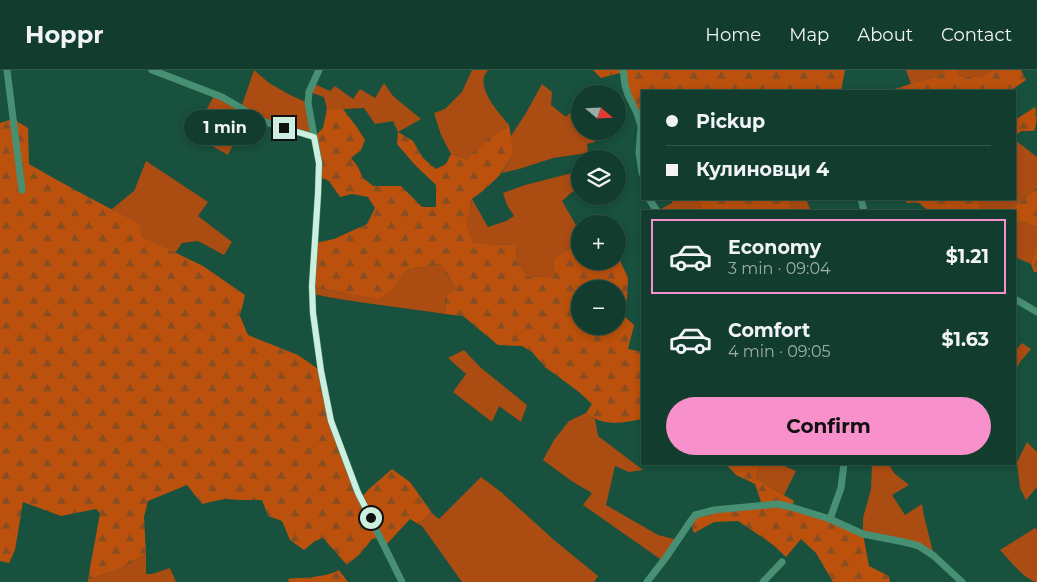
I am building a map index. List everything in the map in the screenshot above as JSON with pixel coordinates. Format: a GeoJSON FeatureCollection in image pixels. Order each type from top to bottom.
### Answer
{"type":"FeatureCollection","features":[{"type":"Feature","properties":{"kind":"street"},"geometry":{"type":"LineString","coordinates":[[7,70],[22,190]]}},
{"type":"Feature","properties":{"kind":"street"},"geometry":{"type":"LineString","coordinates":[[152,70],[222,97],[265,122],[314,137]]}},
{"type":"Feature","properties":{"kind":"street"},"geometry":{"type":"LineString","coordinates":[[319,70],[309,92],[308,103],[319,163],[312,286],[313,313],[321,371],[331,421],[358,493],[402,582]]}},
{"type":"Feature","properties":{"kind":"street"},"geometry":{"type":"LineString","coordinates":[[623,70],[625,86],[641,126],[639,153],[641,166]]}},
{"type":"Feature","properties":{"kind":"street"},"geometry":{"type":"LineString","coordinates":[[1016,300],[1037,312]]}},
{"type":"Feature","properties":{"kind":"street"},"geometry":{"type":"LineString","coordinates":[[830,519],[841,488],[844,465]]}},
{"type":"Feature","properties":{"kind":"street"},"geometry":{"type":"LineString","coordinates":[[647,582],[695,515],[714,510],[777,504],[830,519],[863,534],[919,546],[934,556],[962,582]]}},
{"type":"Feature","properties":{"kind":"street"},"geometry":{"type":"LineString","coordinates":[[763,582],[782,562]]}},
{"type":"Feature","properties":{"kind":"shaded area"},"geometry":{"type":"Polygon","coordinates":[[[254,70],[269,83],[308,103],[314,137],[265,122],[241,109],[239,132],[228,155],[193,135],[215,94],[241,108],[254,70]]]}},
{"type":"Feature","properties":{"kind":"shaded area"},"geometry":{"type":"Polygon","coordinates":[[[472,70],[488,70],[484,77],[485,90],[496,109],[509,125],[486,140],[467,159],[451,154],[441,135],[434,113],[445,109],[462,92],[472,70]]]}},
{"type":"Feature","properties":{"kind":"shaded area"},"geometry":{"type":"Polygon","coordinates":[[[906,70],[945,70],[944,74],[911,84],[906,70]]]}},
{"type":"Feature","properties":{"kind":"shaded area"},"geometry":{"type":"Polygon","coordinates":[[[957,70],[994,70],[980,77],[957,77],[957,70]]]}},
{"type":"Feature","properties":{"kind":"shaded area"},"geometry":{"type":"Polygon","coordinates":[[[312,83],[330,91],[335,86],[353,99],[360,89],[375,98],[384,83],[393,96],[421,119],[398,132],[393,121],[375,124],[364,108],[327,109],[324,97],[309,92],[312,83]]]}},
{"type":"Feature","properties":{"kind":"shaded area"},"geometry":{"type":"Polygon","coordinates":[[[542,84],[552,92],[551,105],[566,117],[571,112],[571,140],[595,140],[595,142],[587,144],[588,150],[571,150],[571,155],[553,158],[502,173],[512,156],[511,136],[542,84]]]}},
{"type":"Feature","properties":{"kind":"shaded area"},"geometry":{"type":"Polygon","coordinates":[[[1016,141],[1037,157],[1037,188],[1010,210],[983,210],[978,200],[1016,200],[1016,141]]]}},
{"type":"Feature","properties":{"kind":"shaded area"},"geometry":{"type":"Polygon","coordinates":[[[146,161],[208,202],[198,216],[232,242],[224,255],[198,241],[182,243],[175,253],[141,236],[112,209],[134,191],[146,161]]]}},
{"type":"Feature","properties":{"kind":"shaded area"},"geometry":{"type":"Polygon","coordinates":[[[571,173],[571,193],[562,201],[571,216],[571,248],[554,258],[553,276],[525,277],[517,261],[516,244],[473,244],[467,225],[472,199],[488,227],[514,216],[507,205],[503,193],[525,185],[571,173]]]}},
{"type":"Feature","properties":{"kind":"shaded area"},"geometry":{"type":"Polygon","coordinates":[[[673,200],[698,200],[702,210],[659,210],[672,203],[673,200]]]}},
{"type":"Feature","properties":{"kind":"shaded area"},"geometry":{"type":"Polygon","coordinates":[[[791,200],[806,200],[811,210],[789,210],[791,200]]]}},
{"type":"Feature","properties":{"kind":"shaded area"},"geometry":{"type":"Polygon","coordinates":[[[1023,222],[1037,227],[1037,242],[1031,264],[1016,257],[1016,224],[1023,222]]]}},
{"type":"Feature","properties":{"kind":"shaded area"},"geometry":{"type":"Polygon","coordinates":[[[440,264],[456,289],[446,294],[445,314],[313,294],[312,286],[344,293],[392,290],[407,270],[440,264]]]}},
{"type":"Feature","properties":{"kind":"shaded area"},"geometry":{"type":"Polygon","coordinates":[[[1022,343],[1031,349],[1016,369],[1016,350],[1022,343]]]}},
{"type":"Feature","properties":{"kind":"shaded area"},"geometry":{"type":"Polygon","coordinates":[[[464,350],[480,367],[527,405],[521,422],[499,406],[492,422],[453,392],[466,374],[448,358],[464,350]]]}},
{"type":"Feature","properties":{"kind":"shaded area"},"geometry":{"type":"Polygon","coordinates":[[[586,413],[595,419],[598,436],[643,470],[629,472],[615,466],[606,505],[658,535],[678,540],[663,561],[583,505],[592,493],[543,460],[554,440],[569,421],[586,413]]]}},
{"type":"Feature","properties":{"kind":"shaded area"},"geometry":{"type":"Polygon","coordinates":[[[1027,442],[1037,452],[1037,487],[1026,500],[1020,488],[1017,462],[1027,442]]]}},
{"type":"Feature","properties":{"kind":"shaded area"},"geometry":{"type":"Polygon","coordinates":[[[760,465],[782,465],[796,471],[784,495],[756,478],[760,465]]]}},
{"type":"Feature","properties":{"kind":"shaded area"},"geometry":{"type":"Polygon","coordinates":[[[872,465],[890,465],[894,473],[909,485],[892,495],[905,515],[922,504],[934,556],[919,546],[863,534],[863,518],[871,489],[872,465]]]}},
{"type":"Feature","properties":{"kind":"shaded area"},"geometry":{"type":"Polygon","coordinates":[[[481,477],[598,576],[594,582],[462,582],[422,526],[418,524],[432,513],[439,519],[481,477]]]}},
{"type":"Feature","properties":{"kind":"shaded area"},"geometry":{"type":"Polygon","coordinates":[[[1035,528],[1037,530],[1037,582],[1022,574],[1000,550],[1035,528]]]}},
{"type":"Feature","properties":{"kind":"shaded area"},"geometry":{"type":"Polygon","coordinates":[[[146,554],[146,574],[170,568],[176,582],[88,582],[88,579],[116,571],[146,554]]]}},
{"type":"Feature","properties":{"kind":"green space"},"geometry":{"type":"Polygon","coordinates":[[[593,70],[845,70],[841,90],[641,90],[641,126],[624,72],[601,78],[593,70]]]}},
{"type":"Feature","properties":{"kind":"green space"},"geometry":{"type":"Polygon","coordinates":[[[945,70],[957,70],[958,77],[980,77],[994,70],[1021,70],[1026,80],[1011,90],[891,90],[944,74],[945,70]]]}},
{"type":"Feature","properties":{"kind":"green space"},"geometry":{"type":"Polygon","coordinates":[[[1035,107],[1036,125],[1034,131],[1022,131],[1016,134],[1016,119],[1035,107]]]}},
{"type":"Feature","properties":{"kind":"green space"},"geometry":{"type":"Polygon","coordinates":[[[327,109],[343,109],[365,140],[361,150],[351,158],[363,178],[373,186],[401,186],[422,207],[436,207],[436,185],[397,144],[398,132],[413,141],[423,158],[436,169],[446,164],[451,154],[467,159],[486,140],[509,125],[512,156],[500,175],[472,199],[467,225],[473,243],[516,244],[517,261],[526,277],[553,276],[554,258],[571,248],[571,270],[624,270],[628,278],[626,302],[626,280],[571,280],[571,335],[626,335],[626,318],[634,325],[628,349],[641,352],[641,419],[613,423],[593,417],[586,413],[592,404],[545,367],[532,352],[522,346],[498,345],[463,316],[445,314],[446,294],[456,289],[440,264],[407,270],[392,290],[379,299],[312,286],[315,243],[334,239],[367,224],[375,208],[368,197],[352,194],[340,197],[329,181],[318,176],[314,137],[323,128],[327,109]]]}},
{"type":"Feature","properties":{"kind":"green space"},"geometry":{"type":"Polygon","coordinates":[[[13,119],[28,128],[29,164],[142,226],[141,236],[203,266],[245,295],[240,316],[248,335],[298,355],[321,371],[331,421],[361,498],[392,469],[410,482],[432,513],[418,524],[410,519],[385,546],[380,538],[372,539],[361,553],[347,565],[323,538],[315,541],[304,550],[290,540],[282,521],[268,516],[262,500],[224,499],[202,504],[187,485],[148,501],[144,517],[146,554],[116,571],[88,579],[100,513],[96,509],[61,516],[23,502],[15,550],[9,563],[0,561],[0,123],[13,119]]]}},
{"type":"Feature","properties":{"kind":"green space"},"geometry":{"type":"Polygon","coordinates":[[[1037,188],[1037,227],[1023,222],[1016,224],[1016,210],[1010,210],[1037,188]]]}},
{"type":"Feature","properties":{"kind":"green space"},"geometry":{"type":"Polygon","coordinates":[[[698,200],[791,200],[789,210],[702,210],[698,200]]]}},
{"type":"Feature","properties":{"kind":"green space"},"geometry":{"type":"Polygon","coordinates":[[[906,200],[978,200],[983,210],[928,210],[919,203],[907,203],[906,200]]]}},
{"type":"Feature","properties":{"kind":"green space"},"geometry":{"type":"Polygon","coordinates":[[[1037,242],[1037,272],[1034,272],[1031,264],[1037,242]]]}},
{"type":"Feature","properties":{"kind":"green space"},"geometry":{"type":"Polygon","coordinates":[[[727,465],[760,465],[756,478],[794,501],[792,507],[863,534],[869,566],[889,576],[890,582],[833,582],[816,553],[801,539],[786,557],[772,544],[738,521],[714,522],[694,533],[690,522],[695,515],[762,505],[755,484],[736,475],[727,465]]]}},
{"type":"Feature","properties":{"kind":"green space"},"geometry":{"type":"Polygon","coordinates":[[[339,570],[348,582],[289,582],[288,579],[321,576],[339,570]]]}},
{"type":"Feature","properties":{"kind":"route"},"geometry":{"type":"LineString","coordinates":[[284,128],[314,137],[319,163],[312,286],[313,313],[321,371],[331,421],[358,493],[371,518]]}}]}
